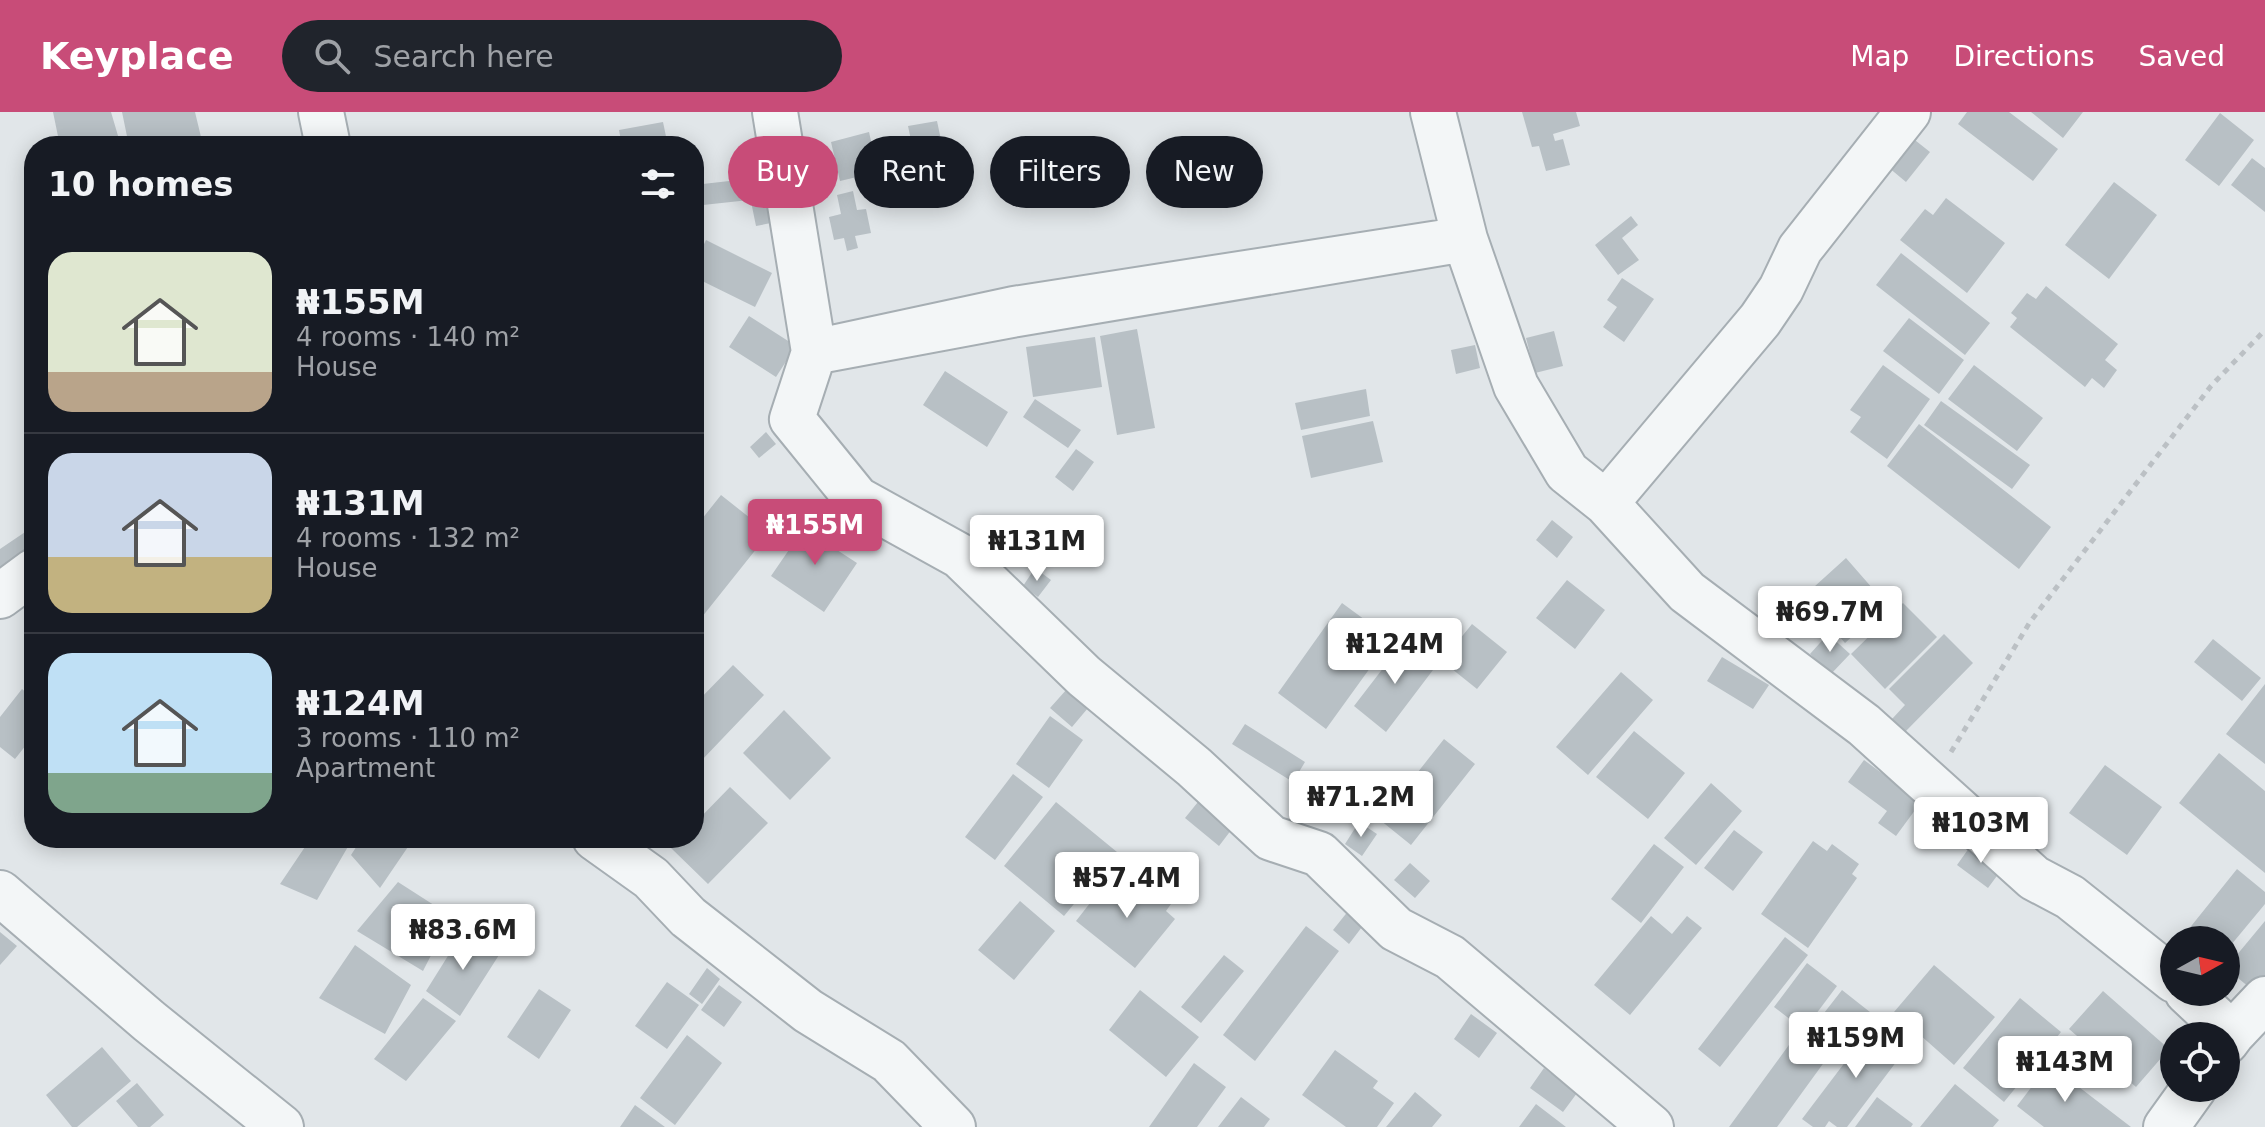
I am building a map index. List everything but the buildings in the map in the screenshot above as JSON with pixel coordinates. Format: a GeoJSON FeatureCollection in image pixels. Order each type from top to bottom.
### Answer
{"type":"FeatureCollection","features":[{"type":"Feature","properties":{"kind":"street"},"geometry":{"type":"LineString","coordinates":[[321,112],[326,136]]}},
{"type":"Feature","properties":{"kind":"street"},"geometry":{"type":"LineString","coordinates":[[775,112],[814,352],[792,419],[857,499],[960,556],[1084,676],[1194,767],[1271,838],[1319,854],[1396,929],[1450,957],[1651,1127]]}},
{"type":"Feature","properties":{"kind":"street"},"geometry":{"type":"LineString","coordinates":[[1433,112],[1465,239],[1516,386],[1567,472],[1606,503],[1687,592],[1864,725],[2034,878],[2070,897],[2160,967]]}},
{"type":"Feature","properties":{"kind":"street"},"geometry":{"type":"LineString","coordinates":[[1606,503],[1760,320],[1781,289],[1800,249],[1908,112]]}},
{"type":"Feature","properties":{"kind":"street"},"geometry":{"type":"LineString","coordinates":[[814,352],[1014,309],[1465,239]]}},
{"type":"Feature","properties":{"kind":"street"},"geometry":{"type":"LineString","coordinates":[[0,596],[24,578]]}},
{"type":"Feature","properties":{"kind":"street"},"geometry":{"type":"LineString","coordinates":[[609,848],[651,878],[688,917],[808,1011],[889,1061],[953,1127]]}},
{"type":"Feature","properties":{"kind":"street"},"geometry":{"type":"LineString","coordinates":[[0,893],[149,1021],[281,1127]]}},
{"type":"Feature","properties":{"kind":"street"},"geometry":{"type":"LineString","coordinates":[[2240,1026],[2265,999]]}},
{"type":"Feature","properties":{"kind":"street"},"geometry":{"type":"LineString","coordinates":[[2200,1006],[2214,1022]]}},
{"type":"Feature","properties":{"kind":"street"},"geometry":{"type":"LineString","coordinates":[[2166,1127],[2184,1102]]}},
{"type":"Feature","properties":{"kind":"path"},"geometry":{"type":"LineString","coordinates":[[1934,786],[1953,748],[2030,622],[2211,386],[2265,330]]}}]}
